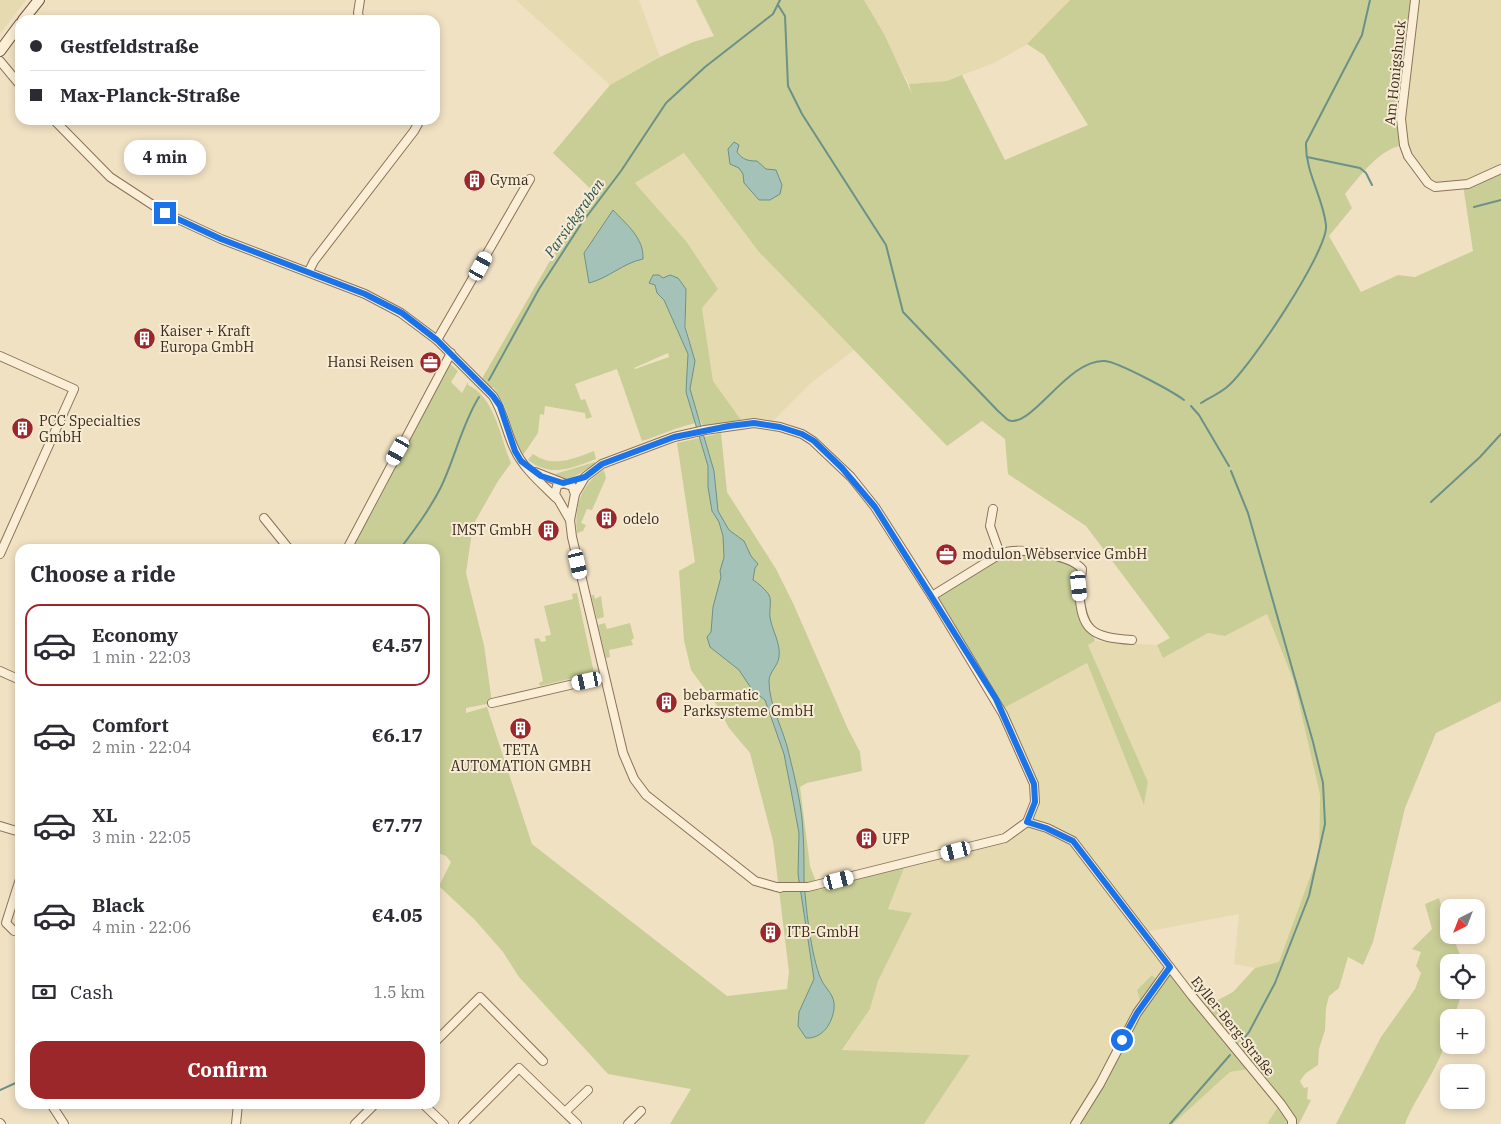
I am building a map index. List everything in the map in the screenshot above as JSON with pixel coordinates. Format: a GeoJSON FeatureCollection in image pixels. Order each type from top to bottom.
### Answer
{"type":"FeatureCollection","features":[{"type":"Feature","properties":{"kind":"main road"},"geometry":{"type":"LineString","coordinates":[[27,15],[39,0]]}},
{"type":"Feature","properties":{"kind":"main road"},"geometry":{"type":"LineString","coordinates":[[0,50],[15,30]]}},
{"type":"Feature","properties":{"kind":"street"},"geometry":{"type":"LineString","coordinates":[[359,15],[360,0]]}},
{"type":"Feature","properties":{"kind":"street","name":"Am Honigshuck"},"geometry":{"type":"LineString","coordinates":[[1415,0],[1401,119],[1404,145],[1408,156],[1428,183],[1436,187],[1468,184],[1501,169]]}},
{"type":"Feature","properties":{"kind":"street"},"geometry":{"type":"LineString","coordinates":[[0,61],[15,79]]}},
{"type":"Feature","properties":{"kind":"street"},"geometry":{"type":"LineString","coordinates":[[59,125],[110,177],[144,201],[221,239],[309,271],[365,294],[402,313],[437,340],[470,372],[500,406],[515,451],[525,465],[557,499],[570,520]]}},
{"type":"Feature","properties":{"kind":"street"},"geometry":{"type":"LineString","coordinates":[[309,271],[314,261],[417,125]]}},
{"type":"Feature","properties":{"kind":"street"},"geometry":{"type":"LineString","coordinates":[[437,340],[530,179]]}},
{"type":"Feature","properties":{"kind":"street"},"geometry":{"type":"LineString","coordinates":[[350,544],[451,353]]}},
{"type":"Feature","properties":{"kind":"street"},"geometry":{"type":"LineString","coordinates":[[0,356],[74,389],[0,554]]}},
{"type":"Feature","properties":{"kind":"street"},"geometry":{"type":"LineString","coordinates":[[557,499],[556,489],[565,483],[585,477],[602,464],[674,437],[705,430],[754,423],[780,427],[802,434],[814,441],[868,497],[996,699],[1034,784],[1035,802],[1027,822],[1005,838],[808,888],[795,888],[785,891],[755,881],[646,795],[627,766],[583,589],[570,520],[574,497],[585,477]]}},
{"type":"Feature","properties":{"kind":"street"},"geometry":{"type":"LineString","coordinates":[[525,465],[541,476],[572,486],[574,497]]}},
{"type":"Feature","properties":{"kind":"street"},"geometry":{"type":"LineString","coordinates":[[557,499],[566,503],[574,497]]}},
{"type":"Feature","properties":{"kind":"street"},"geometry":{"type":"LineString","coordinates":[[993,509],[990,526],[1000,554]]}},
{"type":"Feature","properties":{"kind":"street"},"geometry":{"type":"LineString","coordinates":[[264,518],[285,544]]}},
{"type":"Feature","properties":{"kind":"street"},"geometry":{"type":"LineString","coordinates":[[932,596],[1009,550],[1053,556],[1077,564],[1082,569],[1079,586],[1083,618],[1092,632],[1103,638],[1132,640]]}},
{"type":"Feature","properties":{"kind":"street"},"geometry":{"type":"LineString","coordinates":[[0,671],[15,678]]}},
{"type":"Feature","properties":{"kind":"street"},"geometry":{"type":"LineString","coordinates":[[492,703],[604,677]]}},
{"type":"Feature","properties":{"kind":"street","name":"Eyller-Berg-Straße"},"geometry":{"type":"LineString","coordinates":[[1027,822],[1046,828],[1073,841],[1170,967],[1281,1104],[1292,1120],[1292,1124]]}},
{"type":"Feature","properties":{"kind":"street"},"geometry":{"type":"LineString","coordinates":[[0,826],[15,830]]}},
{"type":"Feature","properties":{"kind":"street"},"geometry":{"type":"LineString","coordinates":[[14,931],[6,923],[15,895]]}},
{"type":"Feature","properties":{"kind":"street"},"geometry":{"type":"LineString","coordinates":[[1075,1124],[1100,1084],[1137,1013],[1170,967]]}},
{"type":"Feature","properties":{"kind":"street"},"geometry":{"type":"LineString","coordinates":[[440,1037],[480,997],[544,1061]]}},
{"type":"Feature","properties":{"kind":"street"},"geometry":{"type":"LineString","coordinates":[[463,1124],[519,1068],[577,1124]]}},
{"type":"Feature","properties":{"kind":"street"},"geometry":{"type":"LineString","coordinates":[[565,1112],[588,1090]]}},
{"type":"Feature","properties":{"kind":"street"},"geometry":{"type":"LineString","coordinates":[[54,1109],[64,1124]]}},
{"type":"Feature","properties":{"kind":"street"},"geometry":{"type":"LineString","coordinates":[[236,1124],[238,1109]]}},
{"type":"Feature","properties":{"kind":"street"},"geometry":{"type":"LineString","coordinates":[[355,1124],[370,1109]]}},
{"type":"Feature","properties":{"kind":"street"},"geometry":{"type":"LineString","coordinates":[[428,1109],[444,1124]]}},
{"type":"Feature","properties":{"kind":"street"},"geometry":{"type":"LineString","coordinates":[[620,1124],[623,1121],[627,1124],[641,1111]]}},
{"type":"Feature","properties":{"kind":"shaded area"},"geometry":{"type":"Polygon","coordinates":[[[0,0],[26,0],[0,34],[0,0]]]}},
{"type":"Feature","properties":{"kind":"shaded area"},"geometry":{"type":"Polygon","coordinates":[[[516,0],[639,0],[660,57],[610,85],[516,0]]]}},
{"type":"Feature","properties":{"kind":"shaded area"},"geometry":{"type":"Polygon","coordinates":[[[864,0],[1070,0],[1028,44],[994,63],[947,81],[909,84],[864,0]]]}},
{"type":"Feature","properties":{"kind":"shaded area"},"geometry":{"type":"Polygon","coordinates":[[[1415,0],[1501,0],[1501,169],[1482,179],[1446,187],[1428,183],[1408,156],[1401,119],[1415,0]]]}},
{"type":"Feature","properties":{"kind":"shaded area"},"geometry":{"type":"Polygon","coordinates":[[[684,153],[759,252],[854,350],[811,383],[769,425],[744,424],[713,381],[702,308],[686,241],[635,183],[684,153]]]}},
{"type":"Feature","properties":{"kind":"shaded area"},"geometry":{"type":"Polygon","coordinates":[[[1267,614],[1294,682],[1320,795],[1319,852],[1279,963],[1255,968],[1234,964],[1239,914],[1145,932],[1170,967],[1142,1007],[1075,1124],[924,1124],[970,1055],[842,1051],[870,1009],[878,981],[912,914],[888,909],[906,863],[1005,838],[1027,822],[1035,802],[1034,784],[1002,709],[1087,663],[1144,804],[1148,782],[1088,645],[1095,641],[1157,645],[1163,658],[1208,633],[1225,636],[1267,614]]]}},
{"type":"Feature","properties":{"kind":"shaded area"},"geometry":{"type":"Polygon","coordinates":[[[1250,1069],[1279,1105],[1267,1124],[1173,1124],[1230,1072],[1250,1069]]]}},
{"type":"Feature","properties":{"kind":"green space"},"geometry":{"type":"Polygon","coordinates":[[[696,0],[864,0],[884,34],[912,94],[909,84],[947,81],[962,75],[1005,160],[1088,125],[1044,55],[1027,44],[1070,0],[1415,0],[1401,119],[1404,145],[1387,151],[1357,179],[1345,194],[1352,208],[1329,236],[1361,292],[1398,275],[1415,277],[1473,251],[1463,185],[1501,169],[1501,701],[1436,733],[1405,808],[1373,942],[1363,965],[1348,957],[1339,988],[1329,996],[1326,1008],[1325,1030],[1319,1049],[1318,1065],[1306,1073],[1300,1081],[1304,1088],[1308,1087],[1307,1099],[1311,1100],[1299,1124],[1267,1124],[1279,1105],[1249,1069],[1230,1072],[1173,1124],[1075,1124],[1142,1007],[1137,990],[1152,975],[1159,983],[1171,968],[1201,1009],[1233,992],[1255,968],[1279,962],[1319,852],[1320,795],[1294,682],[1267,614],[1225,636],[1208,633],[1163,658],[1157,645],[1170,638],[1086,526],[1008,474],[1005,439],[982,421],[947,446],[759,252],[684,153],[635,183],[686,241],[718,289],[702,308],[713,381],[744,424],[703,426],[696,412],[690,389],[695,361],[686,328],[686,289],[655,285],[657,293],[664,300],[688,354],[686,392],[696,423],[642,441],[617,369],[575,384],[581,400],[585,399],[592,417],[586,419],[585,413],[545,406],[544,415],[540,414],[538,433],[523,455],[499,395],[493,387],[489,391],[480,382],[577,214],[596,194],[553,153],[610,85],[660,57],[693,42],[714,36],[696,0]],[[613,211],[584,253],[631,261],[643,259],[613,211]],[[668,353],[634,368],[669,357],[668,353]]]}},
{"type":"Feature","properties":{"kind":"green space"},"geometry":{"type":"Polygon","coordinates":[[[450,364],[458,371],[451,382],[462,393],[468,382],[468,385],[485,399],[491,408],[511,463],[498,481],[473,525],[466,573],[484,645],[492,703],[466,708],[466,713],[487,707],[532,844],[727,996],[787,989],[789,972],[773,841],[750,753],[729,728],[716,704],[691,670],[684,640],[679,571],[695,562],[677,443],[721,433],[727,492],[776,569],[860,752],[862,771],[807,783],[800,787],[810,866],[819,890],[906,863],[888,909],[912,913],[878,981],[870,1009],[842,1050],[970,1055],[924,1124],[670,1124],[691,1089],[608,1074],[519,977],[503,952],[475,920],[440,887],[451,862],[446,856],[440,854],[440,544],[352,544],[373,511],[450,364]]]}},
{"type":"Feature","properties":{"kind":"green space"},"geometry":{"type":"Polygon","coordinates":[[[594,451],[596,459],[562,470],[545,469],[528,460],[533,454],[548,461],[563,461],[594,451]]]}},
{"type":"Feature","properties":{"kind":"green space"},"geometry":{"type":"Polygon","coordinates":[[[595,462],[597,464],[572,477],[554,478],[555,474],[595,462]]]}},
{"type":"Feature","properties":{"kind":"green space"},"geometry":{"type":"Polygon","coordinates":[[[604,470],[606,478],[592,510],[587,509],[581,523],[586,525],[583,531],[577,533],[576,524],[580,497],[589,482],[604,470]]]}},
{"type":"Feature","properties":{"kind":"green space"},"geometry":{"type":"Polygon","coordinates":[[[1009,550],[1053,556],[1082,569],[1081,601],[1095,641],[1088,645],[1148,782],[1144,805],[1087,663],[1002,709],[932,596],[1009,550]]]}},
{"type":"Feature","properties":{"kind":"green space"},"geometry":{"type":"Polygon","coordinates":[[[577,593],[594,673],[540,686],[539,683],[543,681],[534,639],[539,638],[541,642],[546,641],[545,636],[551,635],[544,606],[573,599],[572,594],[577,593]]]}},
{"type":"Feature","properties":{"kind":"green space"},"geometry":{"type":"Polygon","coordinates":[[[591,595],[594,595],[595,599],[601,596],[604,617],[597,619],[591,595]]]}},
{"type":"Feature","properties":{"kind":"green space"},"geometry":{"type":"Polygon","coordinates":[[[605,623],[607,629],[630,623],[634,638],[631,640],[633,645],[609,650],[610,657],[606,658],[598,625],[605,623]]]}},
{"type":"Feature","properties":{"kind":"green space"},"geometry":{"type":"Polygon","coordinates":[[[1439,898],[1440,944],[1456,944],[1460,954],[1440,954],[1440,999],[1460,999],[1457,1009],[1440,1009],[1441,1054],[1439,1060],[1405,1124],[1336,1124],[1381,1037],[1415,989],[1421,973],[1416,966],[1421,952],[1412,949],[1432,929],[1425,904],[1439,898]]]}},
{"type":"Feature","properties":{"kind":"water"},"geometry":{"type":"Polygon","coordinates":[[[734,142],[739,145],[737,152],[739,155],[748,160],[757,161],[766,169],[776,170],[782,185],[780,194],[770,200],[759,200],[744,183],[743,174],[739,168],[730,164],[728,149],[734,142]]]}},
{"type":"Feature","properties":{"kind":"water"},"geometry":{"type":"Polygon","coordinates":[[[613,210],[638,238],[643,251],[643,259],[589,283],[584,253],[613,210]]]}},
{"type":"Feature","properties":{"kind":"water"},"geometry":{"type":"Polygon","coordinates":[[[653,275],[659,275],[663,278],[670,275],[678,278],[686,289],[685,327],[695,361],[690,389],[714,471],[718,511],[729,530],[744,541],[751,556],[758,564],[755,568],[753,580],[770,597],[770,617],[778,642],[779,652],[778,660],[769,678],[771,700],[787,745],[800,802],[806,901],[814,957],[821,979],[832,996],[834,1004],[833,1015],[825,1030],[812,1038],[806,1038],[798,1026],[799,1012],[814,979],[798,874],[799,833],[784,754],[765,700],[753,691],[739,670],[710,647],[707,637],[711,632],[713,607],[721,577],[720,571],[724,557],[723,536],[719,522],[712,511],[708,487],[708,466],[686,392],[688,354],[664,300],[657,293],[655,285],[649,283],[653,275]]]}},
{"type":"Feature","properties":{"kind":"waterway","name":"Parsickgraben"},"geometry":{"type":"LineString","coordinates":[[489,380],[539,289],[581,224],[621,171],[666,103],[705,67],[773,14],[780,0]]}},
{"type":"Feature","properties":{"kind":"waterway"},"geometry":{"type":"LineString","coordinates":[[1201,403],[1227,387],[1252,358],[1286,309],[1315,258],[1324,238],[1326,225],[1308,164],[1306,143],[1362,35],[1370,0]]}},
{"type":"Feature","properties":{"kind":"waterway"},"geometry":{"type":"LineString","coordinates":[[778,5],[785,16],[788,86],[802,114],[886,245],[903,312],[999,412],[1008,420],[1017,420],[1028,415],[1077,370],[1091,363],[1105,361],[1133,371],[1184,400]]}},
{"type":"Feature","properties":{"kind":"waterway"},"geometry":{"type":"LineString","coordinates":[[1307,157],[1360,168],[1366,173],[1372,185]]}},
{"type":"Feature","properties":{"kind":"waterway"},"geometry":{"type":"LineString","coordinates":[[1474,207],[1501,200]]}},
{"type":"Feature","properties":{"kind":"waterway","name":"Parsickgraben"},"geometry":{"type":"LineString","coordinates":[[404,544],[441,487],[468,418],[479,397]]}},
{"type":"Feature","properties":{"kind":"waterway"},"geometry":{"type":"LineString","coordinates":[[1191,406],[1199,415],[1229,466]]}},
{"type":"Feature","properties":{"kind":"waterway"},"geometry":{"type":"LineString","coordinates":[[1431,502],[1480,457],[1501,434]]}},
{"type":"Feature","properties":{"kind":"waterway"},"geometry":{"type":"LineString","coordinates":[[1231,471],[1248,513],[1313,742],[1323,783],[1325,824],[1309,896],[1275,983],[1249,1032],[1241,1042]]}},
{"type":"Feature","properties":{"kind":"waterway"},"geometry":{"type":"LineString","coordinates":[[1170,1124],[1230,1055]]}},
{"type":"Feature","properties":{"kind":"waterway","name":"Parsickgraben"},"geometry":{"type":"LineString","coordinates":[[0,1090],[15,1083]]}},
{"type":"Feature","properties":{"kind":"place","name":"Gyma"},"geometry":{"type":"Point","coordinates":[474,180]}},
{"type":"Feature","properties":{"kind":"place","name":"Kaiser + Kraft Europa GmbH"},"geometry":{"type":"Point","coordinates":[144,339]}},
{"type":"Feature","properties":{"kind":"place","name":"Hansi Reisen"},"geometry":{"type":"Point","coordinates":[430,362]}},
{"type":"Feature","properties":{"kind":"place","name":"PCC Specialties GmbH"},"geometry":{"type":"Point","coordinates":[23,429]}},
{"type":"Feature","properties":{"kind":"place","name":"odelo"},"geometry":{"type":"Point","coordinates":[607,519]}},
{"type":"Feature","properties":{"kind":"place","name":"IMST GmbH"},"geometry":{"type":"Point","coordinates":[548,530]}},
{"type":"Feature","properties":{"kind":"place","name":"modulon Webservice GmbH"},"geometry":{"type":"Point","coordinates":[946,554]}},
{"type":"Feature","properties":{"kind":"place","name":"bebarmatic Parksysteme GmbH"},"geometry":{"type":"Point","coordinates":[667,703]}},
{"type":"Feature","properties":{"kind":"place","name":"TETA AUTOMATION GMBH"},"geometry":{"type":"Point","coordinates":[521,728]}},
{"type":"Feature","properties":{"kind":"place","name":"UFP"},"geometry":{"type":"Point","coordinates":[866,839]}},
{"type":"Feature","properties":{"kind":"place","name":"ITB-GmbH"},"geometry":{"type":"Point","coordinates":[771,932]}},
{"type":"Feature","properties":{"kind":"route"},"geometry":{"type":"LineString","coordinates":[[165,213],[221,239],[309,271],[365,294],[402,313],[437,340],[493,396],[500,406],[515,451],[521,461],[541,476],[566,483],[585,477],[602,464],[674,437],[714,428],[744,424],[754,423],[780,427],[802,434],[814,441],[868,497],[996,699],[1034,784],[1035,802],[1027,822],[1046,828],[1073,841],[1170,967],[1137,1013],[1122,1040]]}}]}
